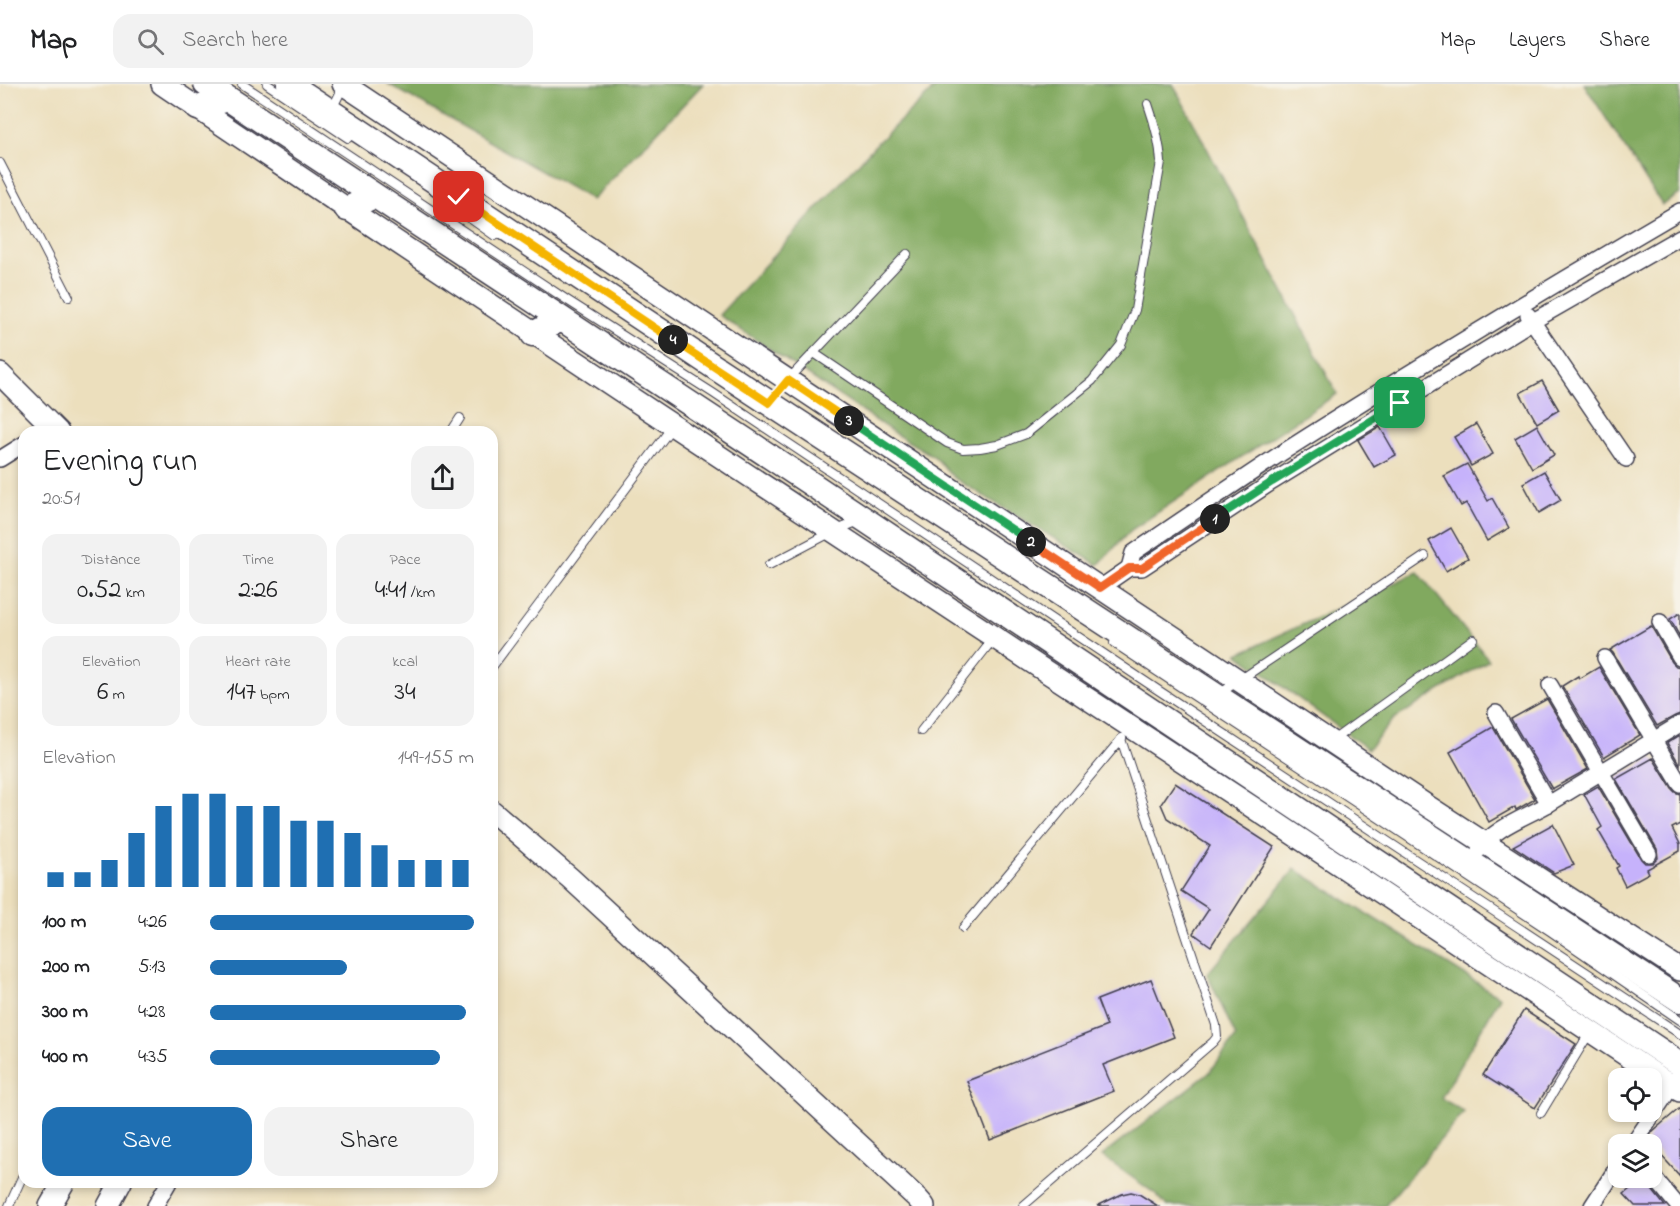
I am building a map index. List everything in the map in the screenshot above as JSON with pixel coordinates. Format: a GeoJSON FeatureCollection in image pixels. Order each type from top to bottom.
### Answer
{"type":"FeatureCollection","features":[{"type":"Feature","properties":{"kind":"main road"},"geometry":{"type":"LineString","coordinates":[[206,84],[235,92],[374,196],[863,519],[1134,721],[1680,1064]]}},
{"type":"Feature","properties":{"kind":"main road"},"geometry":{"type":"LineString","coordinates":[[289,84],[1216,696],[1321,750],[1471,863],[1680,1000]]}},
{"type":"Feature","properties":{"kind":"main road"},"geometry":{"type":"LineString","coordinates":[[198,108],[235,92]]}},
{"type":"Feature","properties":{"kind":"main road"},"geometry":{"type":"LineString","coordinates":[[347,209],[374,196]]}},
{"type":"Feature","properties":{"kind":"main road"},"geometry":{"type":"LineString","coordinates":[[533,334],[561,319]]}},
{"type":"Feature","properties":{"kind":"street"},"geometry":{"type":"LineString","coordinates":[[162,84],[832,532],[994,637],[1134,721],[1591,1032],[1677,1084],[1640,1134]]}},
{"type":"Feature","properties":{"kind":"street"},"geometry":{"type":"LineString","coordinates":[[344,84],[1238,680],[1321,750],[1484,843],[1680,970]]}},
{"type":"Feature","properties":{"kind":"street"},"geometry":{"type":"LineString","coordinates":[[1129,568],[1133,553],[1279,455],[1521,305],[1680,211]]}},
{"type":"Feature","properties":{"kind":"street"},"geometry":{"type":"LineString","coordinates":[[1100,588],[1129,568],[1142,568],[1272,482],[1533,321],[1680,237]]}},
{"type":"Feature","properties":{"kind":"street"},"geometry":{"type":"LineString","coordinates":[[1521,305],[1626,459]]}},
{"type":"Feature","properties":{"kind":"street"},"geometry":{"type":"LineString","coordinates":[[1,376],[47,426]]}},
{"type":"Feature","properties":{"kind":"street"},"geometry":{"type":"LineString","coordinates":[[0,459],[18,448]]}},
{"type":"Feature","properties":{"kind":"street"},"geometry":{"type":"LineString","coordinates":[[1660,622],[1680,657]]}},
{"type":"Feature","properties":{"kind":"street"},"geometry":{"type":"LineString","coordinates":[[1605,657],[1680,784]]}},
{"type":"Feature","properties":{"kind":"street"},"geometry":{"type":"LineString","coordinates":[[1550,685],[1649,854]]}},
{"type":"Feature","properties":{"kind":"street"},"geometry":{"type":"LineString","coordinates":[[1496,713],[1549,804]]}},
{"type":"Feature","properties":{"kind":"street"},"geometry":{"type":"LineString","coordinates":[[1471,863],[1484,843],[1496,832],[1549,804],[1680,724]]}},
{"type":"Feature","properties":{"kind":"street"},"geometry":{"type":"LineString","coordinates":[[498,816],[570,878],[924,1206]]}},
{"type":"Feature","properties":{"kind":"street"},"geometry":{"type":"LineString","coordinates":[[1593,1206],[1608,1182]]}},
{"type":"Feature","properties":{"kind":"street"},"geometry":{"type":"LineString","coordinates":[[1662,1187],[1678,1206]]}},
{"type":"Feature","properties":{"kind":"street"},"geometry":{"type":"LineString","coordinates":[[50,1206],[60,1188]]}},
{"type":"Feature","properties":{"kind":"street"},"geometry":{"type":"LineString","coordinates":[[108,1206],[118,1188]]}},
{"type":"Feature","properties":{"kind":"street"},"geometry":{"type":"LineString","coordinates":[[155,1206],[166,1188]]}},
{"type":"Feature","properties":{"kind":"lane"},"geometry":{"type":"LineString","coordinates":[[267,84],[354,141]]}},
{"type":"Feature","properties":{"kind":"lane"},"geometry":{"type":"LineString","coordinates":[[330,112],[344,84]]}},
{"type":"Feature","properties":{"kind":"lane"},"geometry":{"type":"LineString","coordinates":[[235,92],[713,393],[1680,1034]]}},
{"type":"Feature","properties":{"kind":"lane"},"geometry":{"type":"LineString","coordinates":[[814,353],[947,443],[963,449],[980,448],[997,445],[1026,434],[1092,381],[1121,345],[1128,329],[1135,310],[1161,162],[1160,144],[1148,104]]}},
{"type":"Feature","properties":{"kind":"lane"},"geometry":{"type":"LineString","coordinates":[[0,163],[69,297]]}},
{"type":"Feature","properties":{"kind":"lane"},"geometry":{"type":"LineString","coordinates":[[452,206],[500,238]]}},
{"type":"Feature","properties":{"kind":"lane"},"geometry":{"type":"LineString","coordinates":[[769,403],[907,254]]}},
{"type":"Feature","properties":{"kind":"lane"},"geometry":{"type":"LineString","coordinates":[[455,426],[460,418]]}},
{"type":"Feature","properties":{"kind":"lane"},"geometry":{"type":"LineString","coordinates":[[498,659],[673,426]]}},
{"type":"Feature","properties":{"kind":"lane"},"geometry":{"type":"LineString","coordinates":[[769,565],[832,532],[863,519]]}},
{"type":"Feature","properties":{"kind":"lane"},"geometry":{"type":"LineString","coordinates":[[1216,696],[1425,556]]}},
{"type":"Feature","properties":{"kind":"lane"},"geometry":{"type":"LineString","coordinates":[[1103,636],[1628,983],[1680,1020]]}},
{"type":"Feature","properties":{"kind":"lane"},"geometry":{"type":"LineString","coordinates":[[921,731],[994,637]]}},
{"type":"Feature","properties":{"kind":"lane"},"geometry":{"type":"LineString","coordinates":[[1321,750],[1473,639]]}},
{"type":"Feature","properties":{"kind":"lane"},"geometry":{"type":"LineString","coordinates":[[963,928],[1134,721]]}},
{"type":"Feature","properties":{"kind":"lane"},"geometry":{"type":"LineString","coordinates":[[1023,1206],[1216,1037],[1216,1025],[1134,721]]}},
{"type":"Feature","properties":{"kind":"lane"},"geometry":{"type":"LineString","coordinates":[[1541,1113],[1591,1032]]}},
{"type":"Feature","properties":{"kind":"lane"},"geometry":{"type":"LineString","coordinates":[[9,1206],[18,1186]]}},
{"type":"Feature","properties":{"kind":"green space"},"geometry":{"type":"Polygon","coordinates":[[[388,84],[703,84],[592,200],[388,84]]]}},
{"type":"Feature","properties":{"kind":"green space"},"geometry":{"type":"Polygon","coordinates":[[[939,84],[1173,84],[1337,394],[1131,530],[1098,565],[954,478],[935,457],[899,436],[719,315],[878,142],[939,84]]]}},
{"type":"Feature","properties":{"kind":"green space"},"geometry":{"type":"Polygon","coordinates":[[[1584,84],[1680,84],[1680,194],[1662,205],[1584,84]]]}},
{"type":"Feature","properties":{"kind":"green space"},"geometry":{"type":"Polygon","coordinates":[[[1418,572],[1489,660],[1394,719],[1368,749],[1238,654],[1418,572]]]}},
{"type":"Feature","properties":{"kind":"green space"},"geometry":{"type":"Polygon","coordinates":[[[1295,869],[1500,997],[1441,1098],[1464,1112],[1385,1206],[1167,1206],[1157,1195],[1102,1156],[1209,1073],[1236,1037],[1207,974],[1295,869]]]}},
{"type":"Feature","properties":{"kind":"building"},"geometry":{"type":"Polygon","coordinates":[[[1542,381],[1559,410],[1537,423],[1520,393],[1542,381]]]}},
{"type":"Feature","properties":{"kind":"building"},"geometry":{"type":"Polygon","coordinates":[[[1476,424],[1493,454],[1471,466],[1454,437],[1476,424]]]}},
{"type":"Feature","properties":{"kind":"building"},"geometry":{"type":"Polygon","coordinates":[[[1537,425],[1554,455],[1532,468],[1515,438],[1537,425]]]}},
{"type":"Feature","properties":{"kind":"building"},"geometry":{"type":"Polygon","coordinates":[[[1380,427],[1396,455],[1374,467],[1358,440],[1380,427]]]}},
{"type":"Feature","properties":{"kind":"building"},"geometry":{"type":"Polygon","coordinates":[[[1467,464],[1488,501],[1492,498],[1509,528],[1487,541],[1466,503],[1461,506],[1444,476],[1467,464]]]}},
{"type":"Feature","properties":{"kind":"building"},"geometry":{"type":"Polygon","coordinates":[[[1544,471],[1561,500],[1539,513],[1523,483],[1544,471]]]}},
{"type":"Feature","properties":{"kind":"building"},"geometry":{"type":"Polygon","coordinates":[[[1451,528],[1468,558],[1446,571],[1429,541],[1451,528]]]}},
{"type":"Feature","properties":{"kind":"building"},"geometry":{"type":"Polygon","coordinates":[[[1680,613],[1680,637],[1670,619],[1680,613]]]}},
{"type":"Feature","properties":{"kind":"building"},"geometry":{"type":"Polygon","coordinates":[[[1651,626],[1672,662],[1680,667],[1680,714],[1657,726],[1610,650],[1651,626]]]}},
{"type":"Feature","properties":{"kind":"building"},"geometry":{"type":"Polygon","coordinates":[[[1599,667],[1640,735],[1604,757],[1562,686],[1599,667]]]}},
{"type":"Feature","properties":{"kind":"building"},"geometry":{"type":"Polygon","coordinates":[[[1547,699],[1588,769],[1552,789],[1511,719],[1547,699]]]}},
{"type":"Feature","properties":{"kind":"building"},"geometry":{"type":"Polygon","coordinates":[[[1493,727],[1535,799],[1489,822],[1450,752],[1493,727]]]}},
{"type":"Feature","properties":{"kind":"building"},"geometry":{"type":"Polygon","coordinates":[[[1680,735],[1680,765],[1667,743],[1680,735]]]}},
{"type":"Feature","properties":{"kind":"building"},"geometry":{"type":"Polygon","coordinates":[[[1653,758],[1672,789],[1680,794],[1680,824],[1672,828],[1680,844],[1680,851],[1647,869],[1649,873],[1625,886],[1616,868],[1619,866],[1598,830],[1602,827],[1584,794],[1598,786],[1641,859],[1645,863],[1653,863],[1658,858],[1657,849],[1616,779],[1653,758]]]}},
{"type":"Feature","properties":{"kind":"building"},"geometry":{"type":"Polygon","coordinates":[[[1175,783],[1274,847],[1211,946],[1193,933],[1209,909],[1181,891],[1210,846],[1167,818],[1161,804],[1175,783]]]}},
{"type":"Feature","properties":{"kind":"building"},"geometry":{"type":"Polygon","coordinates":[[[1553,824],[1574,865],[1554,873],[1513,846],[1553,824]]]}},
{"type":"Feature","properties":{"kind":"building"},"geometry":{"type":"Polygon","coordinates":[[[1151,979],[1174,1037],[1103,1065],[1114,1091],[990,1140],[967,1081],[1107,1026],[1097,1000],[1151,979]]]}},
{"type":"Feature","properties":{"kind":"building"},"geometry":{"type":"Polygon","coordinates":[[[1524,1010],[1576,1044],[1535,1108],[1483,1075],[1524,1010]]]}},
{"type":"Feature","properties":{"kind":"building"},"geometry":{"type":"Polygon","coordinates":[[[1680,1108],[1680,1176],[1662,1156],[1662,1134],[1651,1134],[1680,1108]]]}},
{"type":"Feature","properties":{"kind":"building"},"geometry":{"type":"Polygon","coordinates":[[[1631,1188],[1651,1188],[1665,1206],[1635,1206],[1624,1194],[1631,1188]]]}},
{"type":"Feature","properties":{"kind":"building"},"geometry":{"type":"Polygon","coordinates":[[[1131,1192],[1139,1194],[1158,1206],[1097,1206],[1122,1194],[1131,1192]]]}},
{"type":"Feature","properties":{"kind":"route"},"geometry":{"type":"LineString","coordinates":[[459,197],[769,403],[788,380],[1100,588],[1129,568],[1142,568],[1272,482],[1400,403]]}}]}
